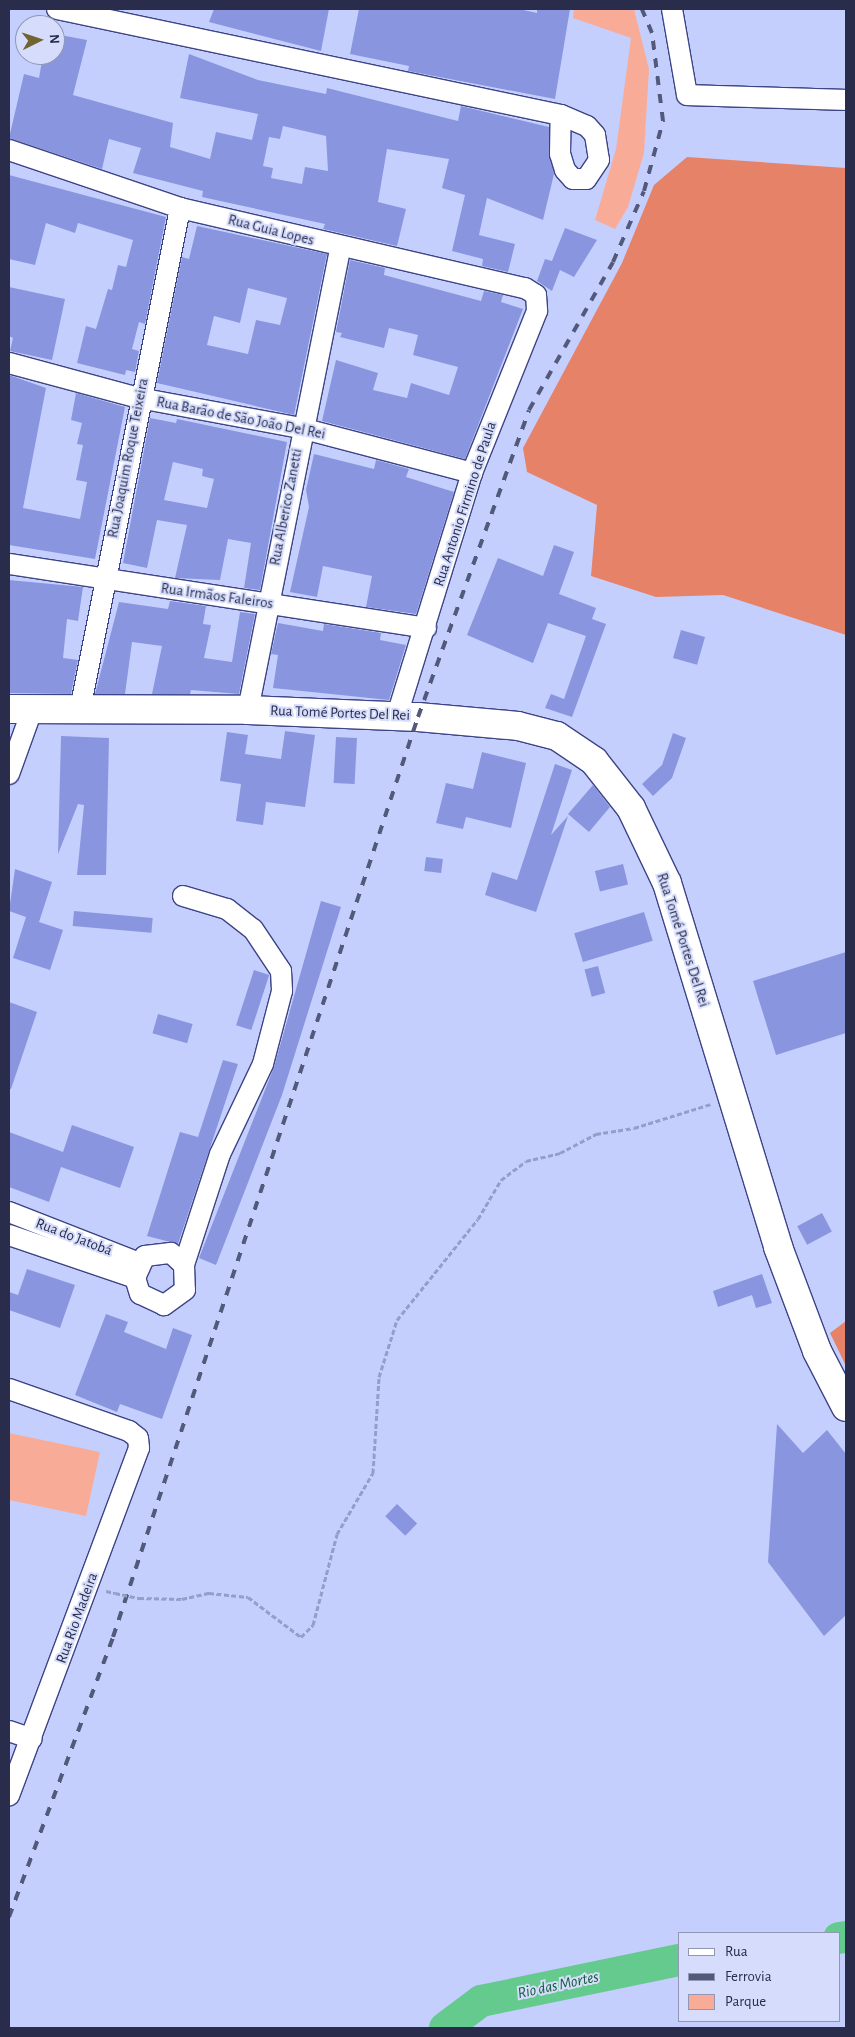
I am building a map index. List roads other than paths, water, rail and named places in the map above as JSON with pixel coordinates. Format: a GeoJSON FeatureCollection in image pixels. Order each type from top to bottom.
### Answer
{"type":"FeatureCollection","features":[{"type":"Feature","properties":{"kind":"main road","name":"Rua Tomé Portes Del Rei"},"geometry":{"type":"LineString","coordinates":[[20,709],[248,710],[397,715],[518,726],[557,736],[594,761],[631,808],[667,883],[778,1246],[817,1351],[846,1407]]}},
{"type":"Feature","properties":{"kind":"street"},"geometry":{"type":"LineString","coordinates":[[56,9],[561,115]]}},
{"type":"Feature","properties":{"kind":"street"},"geometry":{"type":"LineString","coordinates":[[672,9],[687,94],[846,100]]}},
{"type":"Feature","properties":{"kind":"street","name":"Rua Guia Lopes"},"geometry":{"type":"LineString","coordinates":[[9,150],[180,208],[525,288],[536,295]]}},
{"type":"Feature","properties":{"kind":"street","name":"Rua Joaquim Roque Teixeira"},"geometry":{"type":"LineString","coordinates":[[80,710],[139,398],[180,208]]}},
{"type":"Feature","properties":{"kind":"street","name":"Rua Alberico Zanetti"},"geometry":{"type":"LineString","coordinates":[[248,710],[301,428],[341,246]]}},
{"type":"Feature","properties":{"kind":"street","name":"Rua Antonio Firmino de Paula"},"geometry":{"type":"LineString","coordinates":[[397,715],[426,628],[472,473],[537,311],[536,295]]}},
{"type":"Feature","properties":{"kind":"street","name":"Rua Barão de São João Del Rei"},"geometry":{"type":"LineString","coordinates":[[9,363],[139,398],[301,428],[472,473]]}},
{"type":"Feature","properties":{"kind":"street","name":"Rua Irmãos Faleiros"},"geometry":{"type":"LineString","coordinates":[[9,564],[103,581],[267,603],[426,628]]}},
{"type":"Feature","properties":{"kind":"street"},"geometry":{"type":"LineString","coordinates":[[9,774],[20,709]]}},
{"type":"Feature","properties":{"kind":"street"},"geometry":{"type":"LineString","coordinates":[[183,896],[227,909],[254,929],[281,971],[282,991],[263,1064],[220,1154],[184,1265],[185,1290],[172,1302],[147,1300],[137,1270],[162,1252],[184,1265]]}},
{"type":"Feature","properties":{"kind":"street","name":"Rua do Jatobá"},"geometry":{"type":"LineString","coordinates":[[9,1212],[137,1270]]}},
{"type":"Feature","properties":{"kind":"street","name":"Rua do Jatobá"},"geometry":{"type":"LineString","coordinates":[[9,1235],[137,1270]]}},
{"type":"Feature","properties":{"kind":"street","name":"Rua Rio Madeira"},"geometry":{"type":"LineString","coordinates":[[9,1389],[138,1438],[139,1448],[9,1796]]}},
{"type":"Feature","properties":{"kind":"street"},"geometry":{"type":"LineString","coordinates":[[9,1731],[32,1738]]}},
{"type":"Feature","properties":{"kind":"waterway","name":"Rio das Mortes"},"geometry":{"type":"LineString","coordinates":[[840,1938],[846,1937]]}},
{"type":"Feature","properties":{"kind":"waterway","name":"Rio das Mortes"},"geometry":{"type":"LineString","coordinates":[[445,2028],[481,2001],[678,1960]]}},
{"type":"Feature","properties":{"kind":"railway"},"geometry":{"type":"LineString","coordinates":[[9,1917],[113,1637],[418,717],[529,410],[613,262],[644,191],[663,121],[652,33],[642,9]]}}]}
